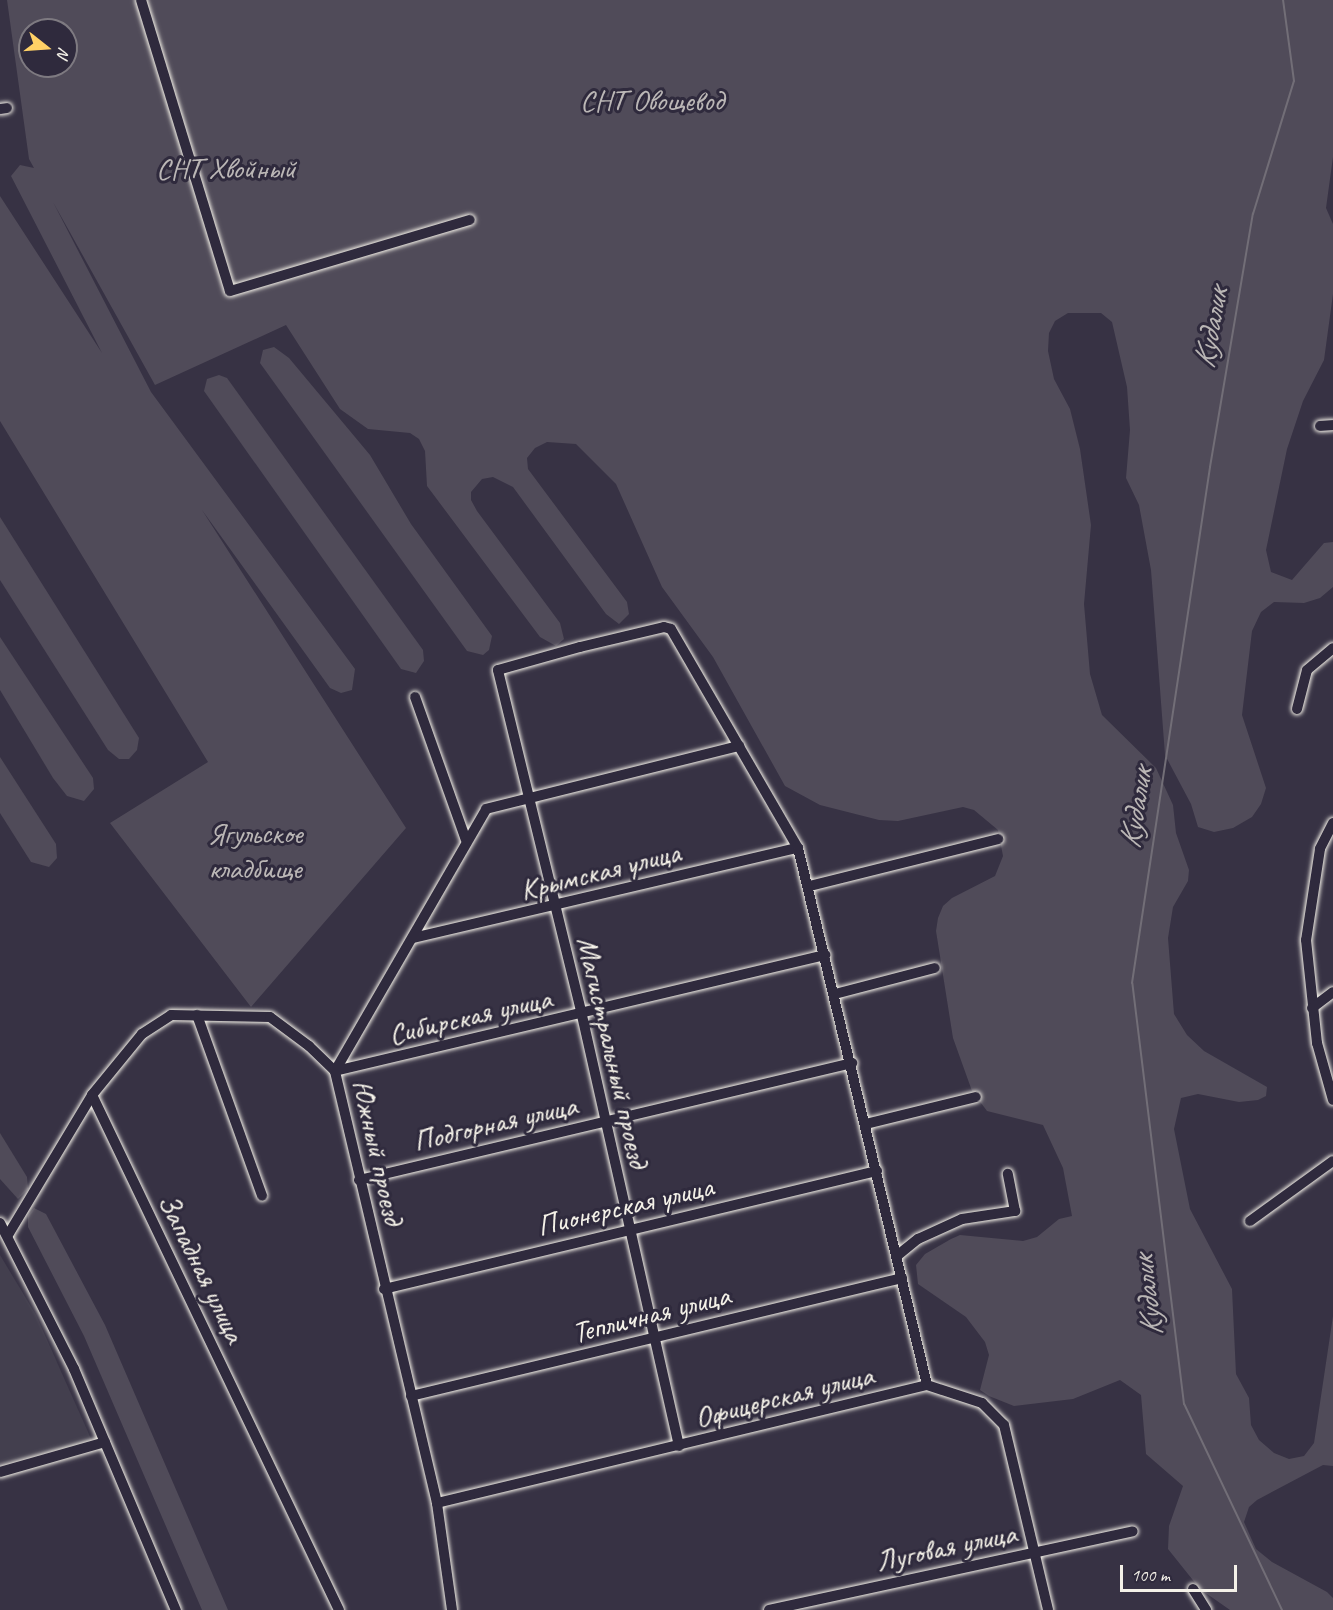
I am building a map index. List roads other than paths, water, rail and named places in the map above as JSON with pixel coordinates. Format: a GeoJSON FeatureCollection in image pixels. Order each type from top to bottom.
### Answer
{"type":"FeatureCollection","features":[{"type":"Feature","properties":{"kind":"street"},"geometry":{"type":"LineString","coordinates":[[141,0],[230,291],[470,220]]}},
{"type":"Feature","properties":{"kind":"street"},"geometry":{"type":"LineString","coordinates":[[1320,426],[1333,424]]}},
{"type":"Feature","properties":{"kind":"street","name":"Магистральный проезд"},"geometry":{"type":"LineString","coordinates":[[679,1446],[604,1122],[582,1015],[498,670],[580,647],[670,628],[739,746]]}},
{"type":"Feature","properties":{"kind":"street"},"geometry":{"type":"LineString","coordinates":[[1297,709],[1307,670],[1333,648]]}},
{"type":"Feature","properties":{"kind":"street"},"geometry":{"type":"LineString","coordinates":[[415,697],[466,840]]}},
{"type":"Feature","properties":{"kind":"street"},"geometry":{"type":"LineString","coordinates":[[528,798],[739,746],[798,848],[810,886],[927,1385],[982,1403],[1004,1425],[1048,1610]]}},
{"type":"Feature","properties":{"kind":"street","name":"Южный проезд"},"geometry":{"type":"LineString","coordinates":[[452,1610],[437,1503],[384,1288],[335,1071],[413,938],[466,840],[486,809],[528,798]]}},
{"type":"Feature","properties":{"kind":"street"},"geometry":{"type":"LineString","coordinates":[[1333,823],[1320,849],[1306,940],[1312,1008],[1333,1100]]}},
{"type":"Feature","properties":{"kind":"street"},"geometry":{"type":"LineString","coordinates":[[810,886],[999,839]]}},
{"type":"Feature","properties":{"kind":"street","name":"Крымская улица"},"geometry":{"type":"LineString","coordinates":[[413,938],[555,908],[798,848]]}},
{"type":"Feature","properties":{"kind":"street","name":"Сибирская улица"},"geometry":{"type":"LineString","coordinates":[[335,1071],[582,1015],[825,955]]}},
{"type":"Feature","properties":{"kind":"street"},"geometry":{"type":"LineString","coordinates":[[836,994],[935,968]]}},
{"type":"Feature","properties":{"kind":"street"},"geometry":{"type":"LineString","coordinates":[[1312,1008],[1333,992]]}},
{"type":"Feature","properties":{"kind":"street"},"geometry":{"type":"LineString","coordinates":[[197,1015],[262,1196]]}},
{"type":"Feature","properties":{"kind":"street"},"geometry":{"type":"LineString","coordinates":[[8,1235],[92,1095],[117,1061],[157,1022],[171,1016],[270,1017],[309,1046],[335,1071]]}},
{"type":"Feature","properties":{"kind":"street","name":"Подгорная улица"},"geometry":{"type":"LineString","coordinates":[[359,1180],[852,1063]]}},
{"type":"Feature","properties":{"kind":"street","name":"Западная улица"},"geometry":{"type":"LineString","coordinates":[[92,1095],[339,1610]]}},
{"type":"Feature","properties":{"kind":"street"},"geometry":{"type":"LineString","coordinates":[[866,1124],[976,1097]]}},
{"type":"Feature","properties":{"kind":"street"},"geometry":{"type":"LineString","coordinates":[[1250,1221],[1333,1161]]}},
{"type":"Feature","properties":{"kind":"street","name":"Пионерская улица"},"geometry":{"type":"LineString","coordinates":[[384,1288],[877,1171]]}},
{"type":"Feature","properties":{"kind":"street"},"geometry":{"type":"LineString","coordinates":[[898,1255],[918,1239],[962,1219],[1015,1211],[1008,1174]]}},
{"type":"Feature","properties":{"kind":"street"},"geometry":{"type":"LineString","coordinates":[[0,1223],[74,1369],[176,1610]]}},
{"type":"Feature","properties":{"kind":"street","name":"Тепличная улица"},"geometry":{"type":"LineString","coordinates":[[411,1396],[902,1278]]}},
{"type":"Feature","properties":{"kind":"street","name":"Офицерская улица"},"geometry":{"type":"LineString","coordinates":[[437,1503],[927,1385]]}},
{"type":"Feature","properties":{"kind":"street"},"geometry":{"type":"LineString","coordinates":[[0,1472],[105,1442]]}},
{"type":"Feature","properties":{"kind":"street","name":"Луговая улица"},"geometry":{"type":"LineString","coordinates":[[769,1610],[1133,1532]]}},
{"type":"Feature","properties":{"kind":"street"},"geometry":{"type":"LineString","coordinates":[[1193,1589],[1206,1610]]}},
{"type":"Feature","properties":{"kind":"waterway","name":"Кудалик"},"geometry":{"type":"LineString","coordinates":[[1282,1610],[1184,1404],[1132,983],[1210,467],[1253,214],[1294,81],[1283,0]]}},
{"type":"Feature","properties":{"kind":"park label","name":"СНТ Овощевод"},"geometry":{"type":"Point","coordinates":[652,100]}},
{"type":"Feature","properties":{"kind":"park label","name":"СНТ Хвойный"},"geometry":{"type":"Point","coordinates":[226,168]}},
{"type":"Feature","properties":{"kind":"park label","name":"Ягульское кладбище"},"geometry":{"type":"Point","coordinates":[255,850]}}]}
